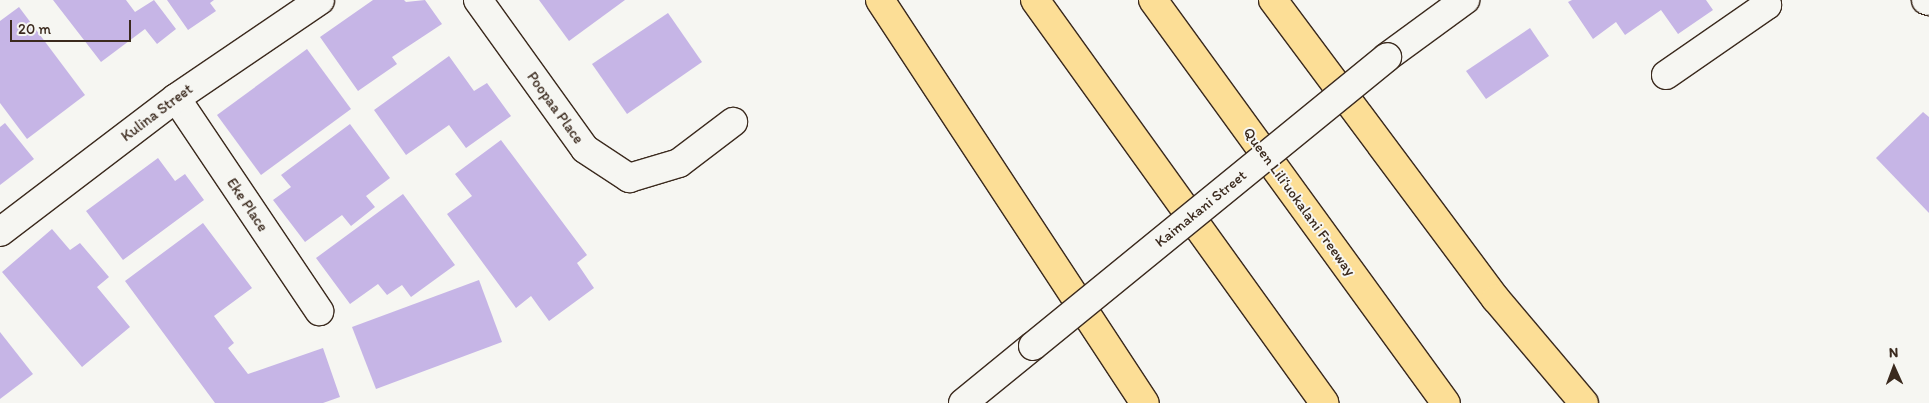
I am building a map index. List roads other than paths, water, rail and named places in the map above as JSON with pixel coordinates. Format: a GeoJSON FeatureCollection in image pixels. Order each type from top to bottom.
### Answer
{"type":"FeatureCollection","features":[{"type":"Feature","properties":{"kind":"highway"},"geometry":{"type":"LineString","coordinates":[[880,0],[1145,403]]}},
{"type":"Feature","properties":{"kind":"highway"},"geometry":{"type":"LineString","coordinates":[[1035,0],[1325,403]]}},
{"type":"Feature","properties":{"kind":"highway","name":"Queen Liliʻuokalani Freeway"},"geometry":{"type":"LineString","coordinates":[[1153,0],[1446,403]]}},
{"type":"Feature","properties":{"kind":"highway"},"geometry":{"type":"LineString","coordinates":[[1273,0],[1496,298],[1584,403]]}},
{"type":"Feature","properties":{"kind":"highway"},"geometry":{"type":"LineString","coordinates":[[1060,274],[1127,403]]}},
{"type":"Feature","properties":{"kind":"highway"},"geometry":{"type":"LineString","coordinates":[[1424,374],[1450,403]]}},
{"type":"Feature","properties":{"kind":"street","name":"Kulina Street"},"geometry":{"type":"LineString","coordinates":[[0,232],[176,98],[320,0]]}},
{"type":"Feature","properties":{"kind":"street","name":"Poopaa Place"},"geometry":{"type":"LineString","coordinates":[[478,0],[585,149],[629,178],[679,163],[733,122]]}},
{"type":"Feature","properties":{"kind":"street","name":"Kaimakani Street"},"geometry":{"type":"LineString","coordinates":[[963,403],[1387,57],[1465,0]]}},
{"type":"Feature","properties":{"kind":"street"},"geometry":{"type":"LineString","coordinates":[[1666,75],[1767,5],[1764,0]]}},
{"type":"Feature","properties":{"kind":"street","name":"Eke Place"},"geometry":{"type":"LineString","coordinates":[[176,98],[319,311]]}}]}
